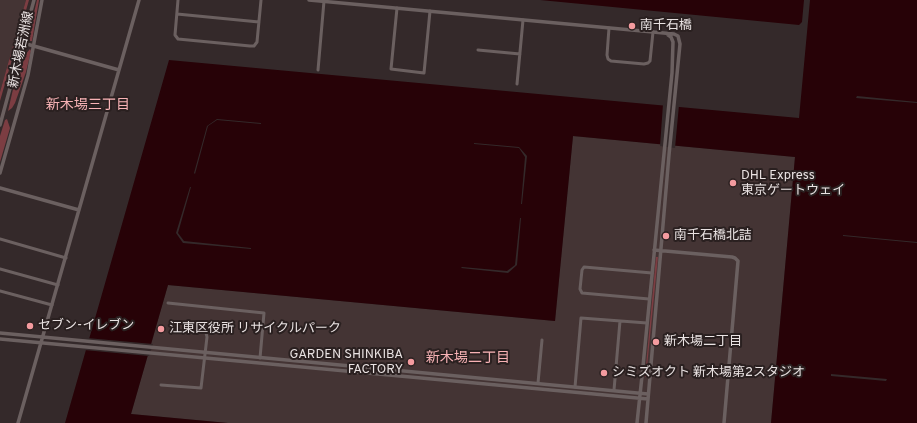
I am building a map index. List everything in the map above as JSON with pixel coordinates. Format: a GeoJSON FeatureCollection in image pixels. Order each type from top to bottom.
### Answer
{"type":"FeatureCollection","features":[{"type":"Feature","properties":{"kind":"street","name":"新木場若洲線"},"geometry":{"type":"LineString","coordinates":[[0,125],[34,0]]}},
{"type":"Feature","properties":{"kind":"street","name":"新木場若洲線"},"geometry":{"type":"LineString","coordinates":[[0,173],[24,88],[34,46],[42,0]]}},
{"type":"Feature","properties":{"kind":"street"},"geometry":{"type":"LineString","coordinates":[[18,423],[139,0]]}},
{"type":"Feature","properties":{"kind":"street"},"geometry":{"type":"LineString","coordinates":[[178,0],[175,35],[179,40],[253,46],[256,45],[257,42],[261,0]]}},
{"type":"Feature","properties":{"kind":"street"},"geometry":{"type":"LineString","coordinates":[[309,0],[665,33],[674,34],[679,38],[680,44],[646,423]]}},
{"type":"Feature","properties":{"kind":"street"},"geometry":{"type":"LineString","coordinates":[[318,70],[324,1]]}},
{"type":"Feature","properties":{"kind":"street"},"geometry":{"type":"LineString","coordinates":[[397,8],[391,69],[424,73],[430,11]]}},
{"type":"Feature","properties":{"kind":"street"},"geometry":{"type":"LineString","coordinates":[[177,14],[259,22]]}},
{"type":"Feature","properties":{"kind":"street"},"geometry":{"type":"LineString","coordinates":[[517,84],[523,20]]}},
{"type":"Feature","properties":{"kind":"street"},"geometry":{"type":"LineString","coordinates":[[609,28],[608,59],[646,64],[650,61],[653,32]]}},
{"type":"Feature","properties":{"kind":"street"},"geometry":{"type":"LineString","coordinates":[[637,423],[672,73],[673,42],[671,37],[665,33]]}},
{"type":"Feature","properties":{"kind":"street"},"geometry":{"type":"LineString","coordinates":[[23,42],[119,70]]}},
{"type":"Feature","properties":{"kind":"street"},"geometry":{"type":"LineString","coordinates":[[478,50],[520,54]]}},
{"type":"Feature","properties":{"kind":"street"},"geometry":{"type":"LineString","coordinates":[[0,188],[79,210]]}},
{"type":"Feature","properties":{"kind":"street"},"geometry":{"type":"LineString","coordinates":[[0,239],[66,258]]}},
{"type":"Feature","properties":{"kind":"street"},"geometry":{"type":"LineString","coordinates":[[654,250],[732,257],[738,261],[724,423]]}},
{"type":"Feature","properties":{"kind":"street"},"geometry":{"type":"LineString","coordinates":[[649,299],[582,293],[580,289],[582,270],[584,267],[652,273]]}},
{"type":"Feature","properties":{"kind":"street"},"geometry":{"type":"LineString","coordinates":[[0,269],[58,285]]}},
{"type":"Feature","properties":{"kind":"street"},"geometry":{"type":"LineString","coordinates":[[0,291],[52,306]]}},
{"type":"Feature","properties":{"kind":"street"},"geometry":{"type":"LineString","coordinates":[[168,303],[264,313],[260,358]]}},
{"type":"Feature","properties":{"kind":"street"},"geometry":{"type":"LineString","coordinates":[[575,387],[581,318],[647,323]]}},
{"type":"Feature","properties":{"kind":"street"},"geometry":{"type":"LineString","coordinates":[[614,390],[620,321]]}},
{"type":"Feature","properties":{"kind":"street"},"geometry":{"type":"LineString","coordinates":[[161,385],[201,388],[207,337],[203,330]]}},
{"type":"Feature","properties":{"kind":"street"},"geometry":{"type":"LineString","coordinates":[[0,334],[43,338],[71,343]]}},
{"type":"Feature","properties":{"kind":"street"},"geometry":{"type":"LineString","coordinates":[[0,339],[71,343],[166,352],[204,358],[648,399]]}},
{"type":"Feature","properties":{"kind":"street"},"geometry":{"type":"LineString","coordinates":[[538,383],[542,340]]}},
{"type":"Feature","properties":{"kind":"street"},"geometry":{"type":"LineString","coordinates":[[166,352],[206,352],[648,394]]}},
{"type":"Feature","properties":{"kind":"street"},"geometry":{"type":"LineString","coordinates":[[340,370],[341,365]]}},
{"type":"Feature","properties":{"kind":"street"},"geometry":{"type":"LineString","coordinates":[[484,384],[485,378]]}},
{"type":"Feature","properties":{"kind":"shaded area"},"geometry":{"type":"Polygon","coordinates":[[[0,0],[26,0],[0,92],[0,0]]]}},
{"type":"Feature","properties":{"kind":"shaded area"},"geometry":{"type":"Polygon","coordinates":[[[26,0],[29,0],[0,101],[0,92],[26,0]]]}},
{"type":"Feature","properties":{"kind":"shaded area"},"geometry":{"type":"Polygon","coordinates":[[[37,0],[39,0],[32,41],[30,41],[29,34],[37,0]]]}},
{"type":"Feature","properties":{"kind":"shaded area"},"geometry":{"type":"Polygon","coordinates":[[[540,0],[804,0],[802,22],[799,25],[540,0]]]}},
{"type":"Feature","properties":{"kind":"shaded area"},"geometry":{"type":"Polygon","coordinates":[[[810,0],[917,0],[917,423],[771,423],[795,157],[573,136],[555,321],[168,285],[131,414],[228,423],[65,423],[169,60],[799,118],[810,0]]]}},
{"type":"Feature","properties":{"kind":"shaded area"},"geometry":{"type":"Polygon","coordinates":[[[30,49],[31,51],[26,72],[15,103],[8,111],[14,85],[22,67],[25,55],[30,49]]]}},
{"type":"Feature","properties":{"kind":"shaded area"},"geometry":{"type":"Polygon","coordinates":[[[7,119],[10,128],[0,162],[0,136],[5,120],[7,119]]]}},
{"type":"Feature","properties":{"kind":"shaded area"},"geometry":{"type":"Polygon","coordinates":[[[573,136],[795,157],[771,423],[228,423],[131,414],[168,285],[555,321],[573,136]]]}},
{"type":"Feature","properties":{"kind":"shaded area"},"geometry":{"type":"Polygon","coordinates":[[[656,257],[658,257],[645,377],[656,257]]]}},
{"type":"Feature","properties":{"kind":"pier"},"geometry":{"type":"Polygon","coordinates":[[[857,96],[917,102],[917,103],[856,98],[857,96]]]}},
{"type":"Feature","properties":{"kind":"pier"},"geometry":{"type":"Polygon","coordinates":[[[663,104],[679,105],[675,148],[660,146],[663,104]]]}},
{"type":"Feature","properties":{"kind":"pier"},"geometry":{"type":"Polygon","coordinates":[[[217,119],[261,124],[217,120],[208,126],[195,174],[194,173],[207,126],[217,119]]]}},
{"type":"Feature","properties":{"kind":"pier"},"geometry":{"type":"Polygon","coordinates":[[[474,143],[519,147],[527,156],[522,204],[525,157],[519,148],[474,143]]]}},
{"type":"Feature","properties":{"kind":"pier"},"geometry":{"type":"Polygon","coordinates":[[[190,187],[178,233],[184,241],[251,249],[183,243],[176,233],[190,187]]]}},
{"type":"Feature","properties":{"kind":"pier"},"geometry":{"type":"Polygon","coordinates":[[[520,218],[517,265],[508,273],[461,268],[507,271],[515,265],[520,218]]]}},
{"type":"Feature","properties":{"kind":"pier"},"geometry":{"type":"Polygon","coordinates":[[[843,236],[917,242],[917,243],[843,236]]]}},
{"type":"Feature","properties":{"kind":"pier"},"geometry":{"type":"Polygon","coordinates":[[[87,338],[153,344],[149,356],[84,350],[87,338]]]}},
{"type":"Feature","properties":{"kind":"pier"},"geometry":{"type":"Polygon","coordinates":[[[831,374],[887,379],[886,381],[831,376],[831,374]]]}},
{"type":"Feature","properties":{"kind":"place","name":"南千石橋"},"geometry":{"type":"Point","coordinates":[632,26]}},
{"type":"Feature","properties":{"kind":"place","name":"DHL Express 東京ゲートウェイ"},"geometry":{"type":"Point","coordinates":[733,183]}},
{"type":"Feature","properties":{"kind":"place","name":"南千石橋北詰"},"geometry":{"type":"Point","coordinates":[666,236]}},
{"type":"Feature","properties":{"kind":"place","name":"セブン-イレブン"},"geometry":{"type":"Point","coordinates":[30,326]}},
{"type":"Feature","properties":{"kind":"place","name":"江東区役所 リサイクルパーク"},"geometry":{"type":"Point","coordinates":[161,329]}},
{"type":"Feature","properties":{"kind":"place","name":"新木場二丁目"},"geometry":{"type":"Point","coordinates":[656,342]}},
{"type":"Feature","properties":{"kind":"place","name":"GARDEN SHINKIBA FACTORY"},"geometry":{"type":"Point","coordinates":[411,362]}},
{"type":"Feature","properties":{"kind":"place","name":"シミズオクト 新木場第2スタジオ"},"geometry":{"type":"Point","coordinates":[604,373]}},
{"type":"Feature","properties":{"kind":"district","name":"新木場三丁目"},"geometry":{"type":"Point","coordinates":[88,106]}},
{"type":"Feature","properties":{"kind":"district","name":"新木場二丁目"},"geometry":{"type":"Point","coordinates":[468,359]}}]}
